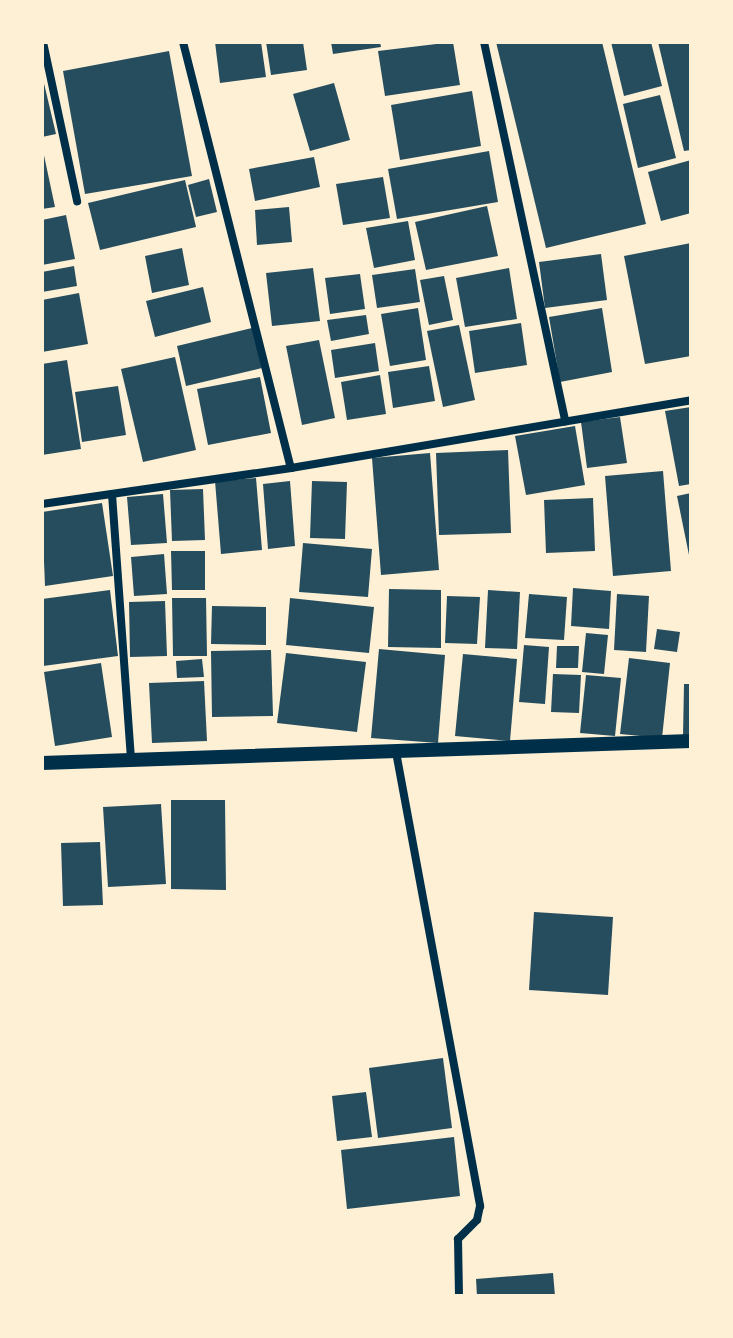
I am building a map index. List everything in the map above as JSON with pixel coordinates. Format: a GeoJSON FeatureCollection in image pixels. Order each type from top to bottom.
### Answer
{"type":"FeatureCollection","features":[{"type":"Feature","properties":{"kind":"street"},"geometry":{"type":"LineString","coordinates":[[43,42],[77,201]]}},
{"type":"Feature","properties":{"kind":"street"},"geometry":{"type":"LineString","coordinates":[[183,42],[291,468]]}},
{"type":"Feature","properties":{"kind":"street"},"geometry":{"type":"LineString","coordinates":[[484,42],[565,421]]}},
{"type":"Feature","properties":{"kind":"street"},"geometry":{"type":"LineString","coordinates":[[42,504],[291,468],[691,400]]}},
{"type":"Feature","properties":{"kind":"street"},"geometry":{"type":"LineString","coordinates":[[112,494],[131,760]]}},
{"type":"Feature","properties":{"kind":"street"},"geometry":{"type":"LineString","coordinates":[[42,763],[691,741]]}},
{"type":"Feature","properties":{"kind":"street"},"geometry":{"type":"LineString","coordinates":[[396,752],[480,1206],[477,1220],[458,1239],[459,1296]]}},
{"type":"Feature","properties":{"kind":"building"},"geometry":{"type":"Polygon","coordinates":[[[215,42],[261,42],[266,77],[220,83],[215,42]]]}},
{"type":"Feature","properties":{"kind":"building"},"geometry":{"type":"Polygon","coordinates":[[[266,42],[303,42],[307,70],[271,75],[266,42]]]}},
{"type":"Feature","properties":{"kind":"building"},"geometry":{"type":"Polygon","coordinates":[[[331,42],[380,42],[381,47],[333,54],[331,42]]]}},
{"type":"Feature","properties":{"kind":"building"},"geometry":{"type":"Polygon","coordinates":[[[453,42],[460,85],[385,96],[378,51],[453,42]]]}},
{"type":"Feature","properties":{"kind":"building"},"geometry":{"type":"Polygon","coordinates":[[[496,42],[602,42],[646,224],[546,248],[496,42]]]}},
{"type":"Feature","properties":{"kind":"building"},"geometry":{"type":"Polygon","coordinates":[[[611,42],[651,42],[662,86],[624,96],[611,42]]]}},
{"type":"Feature","properties":{"kind":"building"},"geometry":{"type":"Polygon","coordinates":[[[658,42],[691,42],[691,150],[684,151],[658,42]]]}},
{"type":"Feature","properties":{"kind":"building"},"geometry":{"type":"Polygon","coordinates":[[[169,51],[192,176],[85,194],[63,71],[169,51]]]}},
{"type":"Feature","properties":{"kind":"building"},"geometry":{"type":"Polygon","coordinates":[[[42,75],[56,134],[42,137],[42,75]]]}},
{"type":"Feature","properties":{"kind":"building"},"geometry":{"type":"Polygon","coordinates":[[[334,83],[350,140],[310,151],[293,94],[334,83]]]}},
{"type":"Feature","properties":{"kind":"building"},"geometry":{"type":"Polygon","coordinates":[[[472,91],[481,146],[400,160],[391,105],[472,91]]]}},
{"type":"Feature","properties":{"kind":"building"},"geometry":{"type":"Polygon","coordinates":[[[660,95],[676,158],[638,168],[623,104],[660,95]]]}},
{"type":"Feature","properties":{"kind":"building"},"geometry":{"type":"Polygon","coordinates":[[[42,146],[55,207],[42,209],[42,146]]]}},
{"type":"Feature","properties":{"kind":"building"},"geometry":{"type":"Polygon","coordinates":[[[489,151],[498,202],[397,219],[388,169],[489,151]]]}},
{"type":"Feature","properties":{"kind":"building"},"geometry":{"type":"Polygon","coordinates":[[[314,157],[320,187],[255,201],[249,169],[314,157]]]}},
{"type":"Feature","properties":{"kind":"building"},"geometry":{"type":"Polygon","coordinates":[[[691,160],[691,213],[661,221],[648,172],[691,160]]]}},
{"type":"Feature","properties":{"kind":"building"},"geometry":{"type":"Polygon","coordinates":[[[383,177],[390,218],[343,225],[336,184],[383,177]]]}},
{"type":"Feature","properties":{"kind":"building"},"geometry":{"type":"Polygon","coordinates":[[[209,179],[217,212],[196,217],[188,185],[209,179]]]}},
{"type":"Feature","properties":{"kind":"building"},"geometry":{"type":"Polygon","coordinates":[[[185,180],[196,227],[100,250],[88,203],[185,180]]]}},
{"type":"Feature","properties":{"kind":"building"},"geometry":{"type":"Polygon","coordinates":[[[487,206],[498,256],[426,270],[415,222],[487,206]]]}},
{"type":"Feature","properties":{"kind":"building"},"geometry":{"type":"Polygon","coordinates":[[[289,207],[292,242],[257,245],[255,210],[289,207]]]}},
{"type":"Feature","properties":{"kind":"building"},"geometry":{"type":"Polygon","coordinates":[[[66,215],[75,259],[42,265],[42,220],[66,215]]]}},
{"type":"Feature","properties":{"kind":"building"},"geometry":{"type":"Polygon","coordinates":[[[408,221],[415,260],[374,268],[366,228],[408,221]]]}},
{"type":"Feature","properties":{"kind":"building"},"geometry":{"type":"Polygon","coordinates":[[[691,243],[691,356],[645,364],[624,256],[691,243]]]}},
{"type":"Feature","properties":{"kind":"building"},"geometry":{"type":"Polygon","coordinates":[[[182,248],[189,285],[152,293],[145,256],[182,248]]]}},
{"type":"Feature","properties":{"kind":"building"},"geometry":{"type":"Polygon","coordinates":[[[601,254],[607,300],[545,308],[539,262],[601,254]]]}},
{"type":"Feature","properties":{"kind":"building"},"geometry":{"type":"Polygon","coordinates":[[[74,266],[77,286],[42,292],[42,272],[74,266]]]}},
{"type":"Feature","properties":{"kind":"building"},"geometry":{"type":"Polygon","coordinates":[[[313,268],[320,321],[272,326],[266,273],[313,268]]]}},
{"type":"Feature","properties":{"kind":"building"},"geometry":{"type":"Polygon","coordinates":[[[509,268],[517,319],[465,327],[456,278],[509,268]]]}},
{"type":"Feature","properties":{"kind":"building"},"geometry":{"type":"Polygon","coordinates":[[[415,269],[420,302],[377,308],[372,275],[415,269]]]}},
{"type":"Feature","properties":{"kind":"building"},"geometry":{"type":"Polygon","coordinates":[[[360,274],[365,309],[330,314],[325,278],[360,274]]]}},
{"type":"Feature","properties":{"kind":"building"},"geometry":{"type":"Polygon","coordinates":[[[444,276],[453,320],[429,325],[420,280],[444,276]]]}},
{"type":"Feature","properties":{"kind":"building"},"geometry":{"type":"Polygon","coordinates":[[[203,287],[211,322],[155,337],[146,301],[203,287]]]}},
{"type":"Feature","properties":{"kind":"building"},"geometry":{"type":"Polygon","coordinates":[[[79,293],[88,344],[42,352],[42,300],[79,293]]]}},
{"type":"Feature","properties":{"kind":"building"},"geometry":{"type":"Polygon","coordinates":[[[418,308],[426,360],[390,366],[381,314],[418,308]]]}},
{"type":"Feature","properties":{"kind":"building"},"geometry":{"type":"Polygon","coordinates":[[[602,308],[612,372],[560,382],[549,317],[602,308]]]}},
{"type":"Feature","properties":{"kind":"building"},"geometry":{"type":"Polygon","coordinates":[[[366,315],[369,334],[331,341],[327,320],[366,315]]]}},
{"type":"Feature","properties":{"kind":"building"},"geometry":{"type":"Polygon","coordinates":[[[521,323],[527,365],[475,373],[469,331],[521,323]]]}},
{"type":"Feature","properties":{"kind":"building"},"geometry":{"type":"Polygon","coordinates":[[[459,325],[475,400],[443,407],[427,331],[459,325]]]}},
{"type":"Feature","properties":{"kind":"building"},"geometry":{"type":"Polygon","coordinates":[[[252,328],[262,368],[186,386],[177,346],[252,328]]]}},
{"type":"Feature","properties":{"kind":"building"},"geometry":{"type":"Polygon","coordinates":[[[319,340],[335,418],[302,425],[286,346],[319,340]]]}},
{"type":"Feature","properties":{"kind":"building"},"geometry":{"type":"Polygon","coordinates":[[[375,343],[379,371],[335,378],[331,350],[375,343]]]}},
{"type":"Feature","properties":{"kind":"building"},"geometry":{"type":"Polygon","coordinates":[[[175,357],[196,450],[143,462],[121,369],[175,357]]]}},
{"type":"Feature","properties":{"kind":"building"},"geometry":{"type":"Polygon","coordinates":[[[67,360],[81,449],[42,455],[42,364],[67,360]]]}},
{"type":"Feature","properties":{"kind":"building"},"geometry":{"type":"Polygon","coordinates":[[[429,366],[435,401],[393,408],[388,372],[429,366]]]}},
{"type":"Feature","properties":{"kind":"building"},"geometry":{"type":"Polygon","coordinates":[[[380,375],[386,414],[347,420],[341,382],[380,375]]]}},
{"type":"Feature","properties":{"kind":"building"},"geometry":{"type":"Polygon","coordinates":[[[260,377],[271,433],[208,445],[197,389],[260,377]]]}},
{"type":"Feature","properties":{"kind":"building"},"geometry":{"type":"Polygon","coordinates":[[[118,386],[126,435],[82,442],[75,392],[118,386]]]}},
{"type":"Feature","properties":{"kind":"building"},"geometry":{"type":"Polygon","coordinates":[[[691,407],[691,484],[679,486],[665,411],[691,407]]]}},
{"type":"Feature","properties":{"kind":"building"},"geometry":{"type":"Polygon","coordinates":[[[620,417],[627,463],[587,468],[581,422],[620,417]]]}},
{"type":"Feature","properties":{"kind":"building"},"geometry":{"type":"Polygon","coordinates":[[[575,426],[585,485],[526,495],[515,436],[575,426]]]}},
{"type":"Feature","properties":{"kind":"building"},"geometry":{"type":"Polygon","coordinates":[[[508,450],[511,533],[439,535],[436,453],[508,450]]]}},
{"type":"Feature","properties":{"kind":"building"},"geometry":{"type":"Polygon","coordinates":[[[430,453],[439,570],[381,575],[372,458],[430,453]]]}},
{"type":"Feature","properties":{"kind":"building"},"geometry":{"type":"Polygon","coordinates":[[[663,471],[671,571],[613,576],[605,476],[663,471]]]}},
{"type":"Feature","properties":{"kind":"building"},"geometry":{"type":"Polygon","coordinates":[[[256,478],[262,550],[221,554],[215,481],[256,478]]]}},
{"type":"Feature","properties":{"kind":"building"},"geometry":{"type":"Polygon","coordinates":[[[290,481],[295,546],[268,549],[263,484],[290,481]]]}},
{"type":"Feature","properties":{"kind":"building"},"geometry":{"type":"Polygon","coordinates":[[[312,481],[347,482],[345,539],[310,538],[312,481]]]}},
{"type":"Feature","properties":{"kind":"building"},"geometry":{"type":"Polygon","coordinates":[[[203,489],[205,540],[172,541],[170,490],[203,489]]]}},
{"type":"Feature","properties":{"kind":"building"},"geometry":{"type":"Polygon","coordinates":[[[691,493],[691,560],[690,560],[677,496],[691,493]]]}},
{"type":"Feature","properties":{"kind":"building"},"geometry":{"type":"Polygon","coordinates":[[[163,494],[167,543],[131,545],[127,497],[163,494]]]}},
{"type":"Feature","properties":{"kind":"building"},"geometry":{"type":"Polygon","coordinates":[[[593,498],[595,551],[546,553],[544,500],[593,498]]]}},
{"type":"Feature","properties":{"kind":"building"},"geometry":{"type":"Polygon","coordinates":[[[102,503],[113,576],[45,586],[42,512],[102,503]]]}},
{"type":"Feature","properties":{"kind":"building"},"geometry":{"type":"Polygon","coordinates":[[[303,543],[372,549],[368,597],[299,592],[303,543]]]}},
{"type":"Feature","properties":{"kind":"building"},"geometry":{"type":"Polygon","coordinates":[[[171,551],[205,551],[205,590],[172,590],[171,551]]]}},
{"type":"Feature","properties":{"kind":"building"},"geometry":{"type":"Polygon","coordinates":[[[164,554],[167,594],[134,596],[131,557],[164,554]]]}},
{"type":"Feature","properties":{"kind":"building"},"geometry":{"type":"Polygon","coordinates":[[[573,588],[611,591],[609,629],[571,626],[573,588]]]}},
{"type":"Feature","properties":{"kind":"building"},"geometry":{"type":"Polygon","coordinates":[[[389,589],[441,590],[441,648],[388,647],[389,589]]]}},
{"type":"Feature","properties":{"kind":"building"},"geometry":{"type":"Polygon","coordinates":[[[110,590],[118,656],[43,666],[42,599],[110,590]]]}},
{"type":"Feature","properties":{"kind":"building"},"geometry":{"type":"Polygon","coordinates":[[[488,590],[520,592],[517,649],[485,648],[488,590]]]}},
{"type":"Feature","properties":{"kind":"building"},"geometry":{"type":"Polygon","coordinates":[[[529,594],[567,597],[564,640],[525,638],[529,594]]]}},
{"type":"Feature","properties":{"kind":"building"},"geometry":{"type":"Polygon","coordinates":[[[617,594],[649,596],[646,652],[614,650],[617,594]]]}},
{"type":"Feature","properties":{"kind":"building"},"geometry":{"type":"Polygon","coordinates":[[[447,596],[480,597],[477,644],[445,643],[447,596]]]}},
{"type":"Feature","properties":{"kind":"building"},"geometry":{"type":"Polygon","coordinates":[[[172,598],[206,598],[207,656],[173,656],[172,598]]]}},
{"type":"Feature","properties":{"kind":"building"},"geometry":{"type":"Polygon","coordinates":[[[290,598],[374,607],[369,653],[286,645],[290,598]]]}},
{"type":"Feature","properties":{"kind":"building"},"geometry":{"type":"Polygon","coordinates":[[[165,601],[167,656],[130,657],[129,602],[165,601]]]}},
{"type":"Feature","properties":{"kind":"building"},"geometry":{"type":"Polygon","coordinates":[[[212,606],[266,607],[266,645],[211,644],[212,606]]]}},
{"type":"Feature","properties":{"kind":"building"},"geometry":{"type":"Polygon","coordinates":[[[657,629],[680,632],[677,652],[654,649],[657,629]]]}},
{"type":"Feature","properties":{"kind":"building"},"geometry":{"type":"Polygon","coordinates":[[[586,633],[608,635],[604,674],[582,672],[586,633]]]}},
{"type":"Feature","properties":{"kind":"building"},"geometry":{"type":"Polygon","coordinates":[[[524,645],[549,647],[545,704],[519,702],[524,645]]]}},
{"type":"Feature","properties":{"kind":"building"},"geometry":{"type":"Polygon","coordinates":[[[557,646],[579,646],[578,668],[556,668],[557,646]]]}},
{"type":"Feature","properties":{"kind":"building"},"geometry":{"type":"Polygon","coordinates":[[[379,649],[445,655],[438,743],[371,738],[379,649]]]}},
{"type":"Feature","properties":{"kind":"building"},"geometry":{"type":"Polygon","coordinates":[[[271,650],[273,716],[212,717],[211,651],[271,650]]]}},
{"type":"Feature","properties":{"kind":"building"},"geometry":{"type":"Polygon","coordinates":[[[286,653],[366,662],[357,732],[277,723],[286,653]]]}},
{"type":"Feature","properties":{"kind":"building"},"geometry":{"type":"Polygon","coordinates":[[[463,654],[517,659],[510,741],[455,736],[463,654]]]}},
{"type":"Feature","properties":{"kind":"building"},"geometry":{"type":"Polygon","coordinates":[[[629,658],[670,663],[662,738],[620,734],[629,658]]]}},
{"type":"Feature","properties":{"kind":"building"},"geometry":{"type":"Polygon","coordinates":[[[202,659],[204,677],[177,678],[176,661],[202,659]]]}},
{"type":"Feature","properties":{"kind":"building"},"geometry":{"type":"Polygon","coordinates":[[[101,663],[112,737],[55,746],[44,672],[101,663]]]}},
{"type":"Feature","properties":{"kind":"building"},"geometry":{"type":"Polygon","coordinates":[[[553,674],[581,675],[579,713],[551,712],[553,674]]]}},
{"type":"Feature","properties":{"kind":"building"},"geometry":{"type":"Polygon","coordinates":[[[586,675],[621,678],[615,736],[580,733],[586,675]]]}},
{"type":"Feature","properties":{"kind":"building"},"geometry":{"type":"Polygon","coordinates":[[[204,681],[207,741],[152,743],[149,683],[204,681]]]}},
{"type":"Feature","properties":{"kind":"building"},"geometry":{"type":"Polygon","coordinates":[[[684,684],[691,684],[691,736],[683,736],[684,684]]]}},
{"type":"Feature","properties":{"kind":"building"},"geometry":{"type":"Polygon","coordinates":[[[171,800],[225,800],[226,890],[171,889],[171,800]]]}},
{"type":"Feature","properties":{"kind":"building"},"geometry":{"type":"Polygon","coordinates":[[[161,804],[166,884],[108,887],[103,807],[161,804]]]}},
{"type":"Feature","properties":{"kind":"building"},"geometry":{"type":"Polygon","coordinates":[[[100,842],[103,905],[63,906],[61,843],[100,842]]]}},
{"type":"Feature","properties":{"kind":"building"},"geometry":{"type":"Polygon","coordinates":[[[534,912],[613,917],[608,995],[529,990],[534,912]]]}},
{"type":"Feature","properties":{"kind":"building"},"geometry":{"type":"Polygon","coordinates":[[[443,1058],[452,1128],[378,1138],[369,1068],[443,1058]]]}},
{"type":"Feature","properties":{"kind":"building"},"geometry":{"type":"Polygon","coordinates":[[[366,1092],[372,1137],[337,1141],[332,1096],[366,1092]]]}},
{"type":"Feature","properties":{"kind":"building"},"geometry":{"type":"Polygon","coordinates":[[[454,1137],[460,1196],[347,1209],[341,1150],[454,1137]]]}},
{"type":"Feature","properties":{"kind":"building"},"geometry":{"type":"Polygon","coordinates":[[[553,1273],[555,1296],[477,1296],[476,1279],[553,1273]]]}}]}
